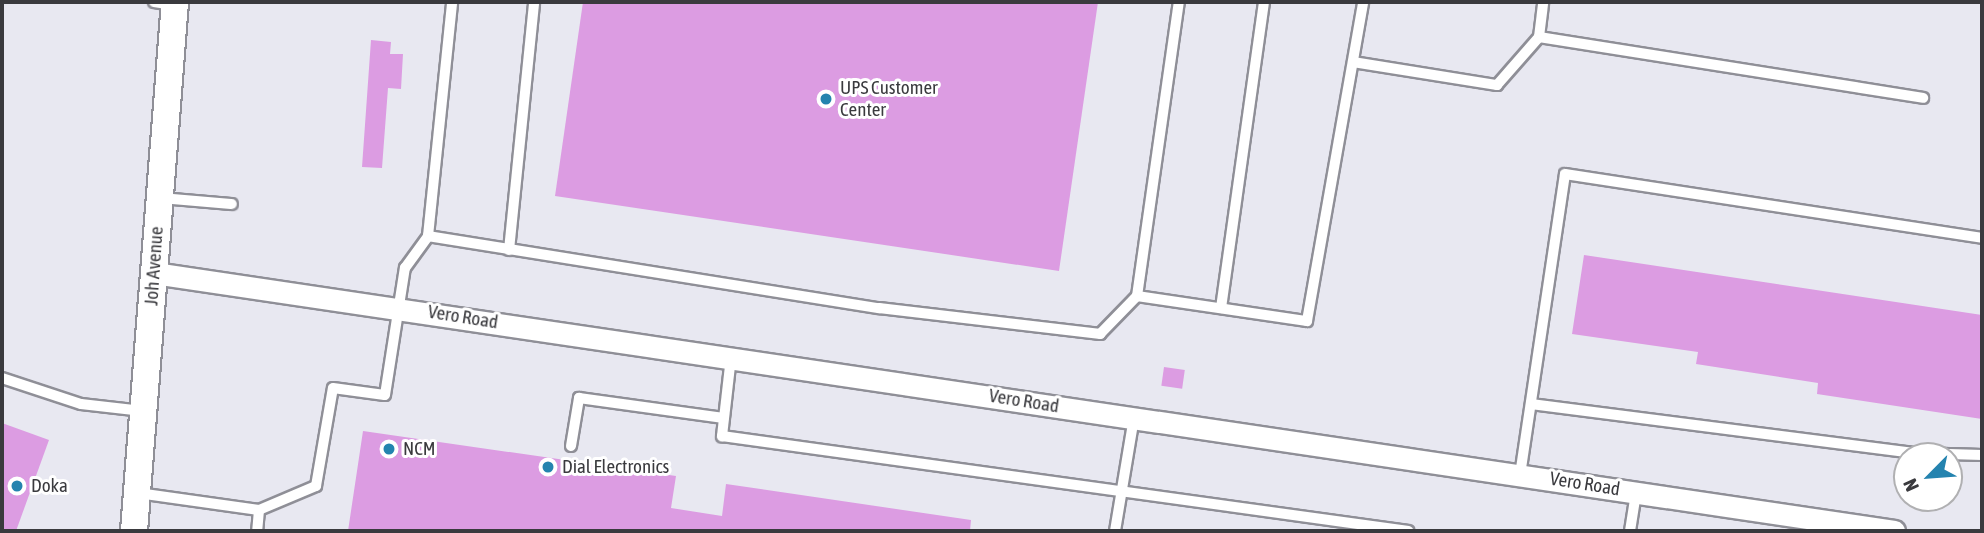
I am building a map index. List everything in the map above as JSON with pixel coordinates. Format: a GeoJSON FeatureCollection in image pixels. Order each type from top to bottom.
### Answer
{"type":"FeatureCollection","features":[{"type":"Feature","properties":{"kind":"street","name":"Joh Avenue"},"geometry":{"type":"LineString","coordinates":[[134,531],[160,198],[168,3]]}},
{"type":"Feature","properties":{"kind":"street","name":"Vero Road"},"geometry":{"type":"LineString","coordinates":[[154,273],[398,307],[1894,531]]}},
{"type":"Feature","properties":{"kind":"lane"},"geometry":{"type":"LineString","coordinates":[[138,493],[259,510],[316,486],[333,388],[385,395],[405,268],[428,236],[452,2]]}},
{"type":"Feature","properties":{"kind":"lane"},"geometry":{"type":"LineString","coordinates":[[509,250],[534,2]]}},
{"type":"Feature","properties":{"kind":"lane"},"geometry":{"type":"LineString","coordinates":[[428,236],[879,308],[1100,334],[1137,296],[1179,2]]}},
{"type":"Feature","properties":{"kind":"lane"},"geometry":{"type":"LineString","coordinates":[[1221,308],[1264,2]]}},
{"type":"Feature","properties":{"kind":"lane"},"geometry":{"type":"LineString","coordinates":[[1137,296],[1307,321],[1363,2]]}},
{"type":"Feature","properties":{"kind":"lane"},"geometry":{"type":"LineString","coordinates":[[1353,62],[1497,85],[1539,37],[1544,2]]}},
{"type":"Feature","properties":{"kind":"lane"},"geometry":{"type":"LineString","coordinates":[[1539,37],[1923,98]]}},
{"type":"Feature","properties":{"kind":"lane"},"geometry":{"type":"LineString","coordinates":[[1520,475],[1565,174],[1982,238]]}},
{"type":"Feature","properties":{"kind":"lane"},"geometry":{"type":"LineString","coordinates":[[160,198],[232,204]]}},
{"type":"Feature","properties":{"kind":"lane"},"geometry":{"type":"LineString","coordinates":[[731,357],[722,436],[1408,531]]}},
{"type":"Feature","properties":{"kind":"lane"},"geometry":{"type":"LineString","coordinates":[[2,377],[80,404],[143,411]]}},
{"type":"Feature","properties":{"kind":"lane"},"geometry":{"type":"LineString","coordinates":[[570,446],[579,398],[724,418]]}},
{"type":"Feature","properties":{"kind":"lane"},"geometry":{"type":"LineString","coordinates":[[1531,404],[1916,453],[1982,456]]}},
{"type":"Feature","properties":{"kind":"lane"},"geometry":{"type":"LineString","coordinates":[[1115,531],[1134,417]]}},
{"type":"Feature","properties":{"kind":"lane"},"geometry":{"type":"LineString","coordinates":[[1630,531],[1636,492]]}},
{"type":"Feature","properties":{"kind":"lane"},"geometry":{"type":"LineString","coordinates":[[257,531],[259,510]]}},
{"type":"Feature","properties":{"kind":"building","name":"UPS Customer Center"},"geometry":{"type":"Polygon","coordinates":[[[583,2],[1098,2],[1059,271],[555,196],[583,2]]]}},
{"type":"Feature","properties":{"kind":"building"},"geometry":{"type":"Polygon","coordinates":[[[371,40],[391,42],[390,54],[403,54],[401,89],[388,88],[382,168],[362,167],[371,40]]]}},
{"type":"Feature","properties":{"kind":"building"},"geometry":{"type":"Polygon","coordinates":[[[1584,255],[1982,315],[1982,419],[1817,394],[1818,383],[1696,364],[1698,352],[1572,334],[1584,255]]]}},
{"type":"Feature","properties":{"kind":"building"},"geometry":{"type":"Polygon","coordinates":[[[1164,367],[1185,370],[1182,389],[1161,386],[1164,367]]]}},
{"type":"Feature","properties":{"kind":"building","name":"Doka"},"geometry":{"type":"Polygon","coordinates":[[[2,423],[49,440],[16,531],[2,531],[2,423]]]}},
{"type":"Feature","properties":{"kind":"building"},"geometry":{"type":"Polygon","coordinates":[[[363,431],[676,476],[671,508],[722,516],[726,484],[971,520],[970,531],[348,531],[363,431]]]}},
{"type":"Feature","properties":{"kind":"place","name":"UPS Customer Center"},"geometry":{"type":"Point","coordinates":[826,99]}},
{"type":"Feature","properties":{"kind":"place","name":"NCM"},"geometry":{"type":"Point","coordinates":[389,449]}},
{"type":"Feature","properties":{"kind":"place","name":"Dial Electronics"},"geometry":{"type":"Point","coordinates":[548,467]}},
{"type":"Feature","properties":{"kind":"place","name":"Doka"},"geometry":{"type":"Point","coordinates":[17,486]}}]}
